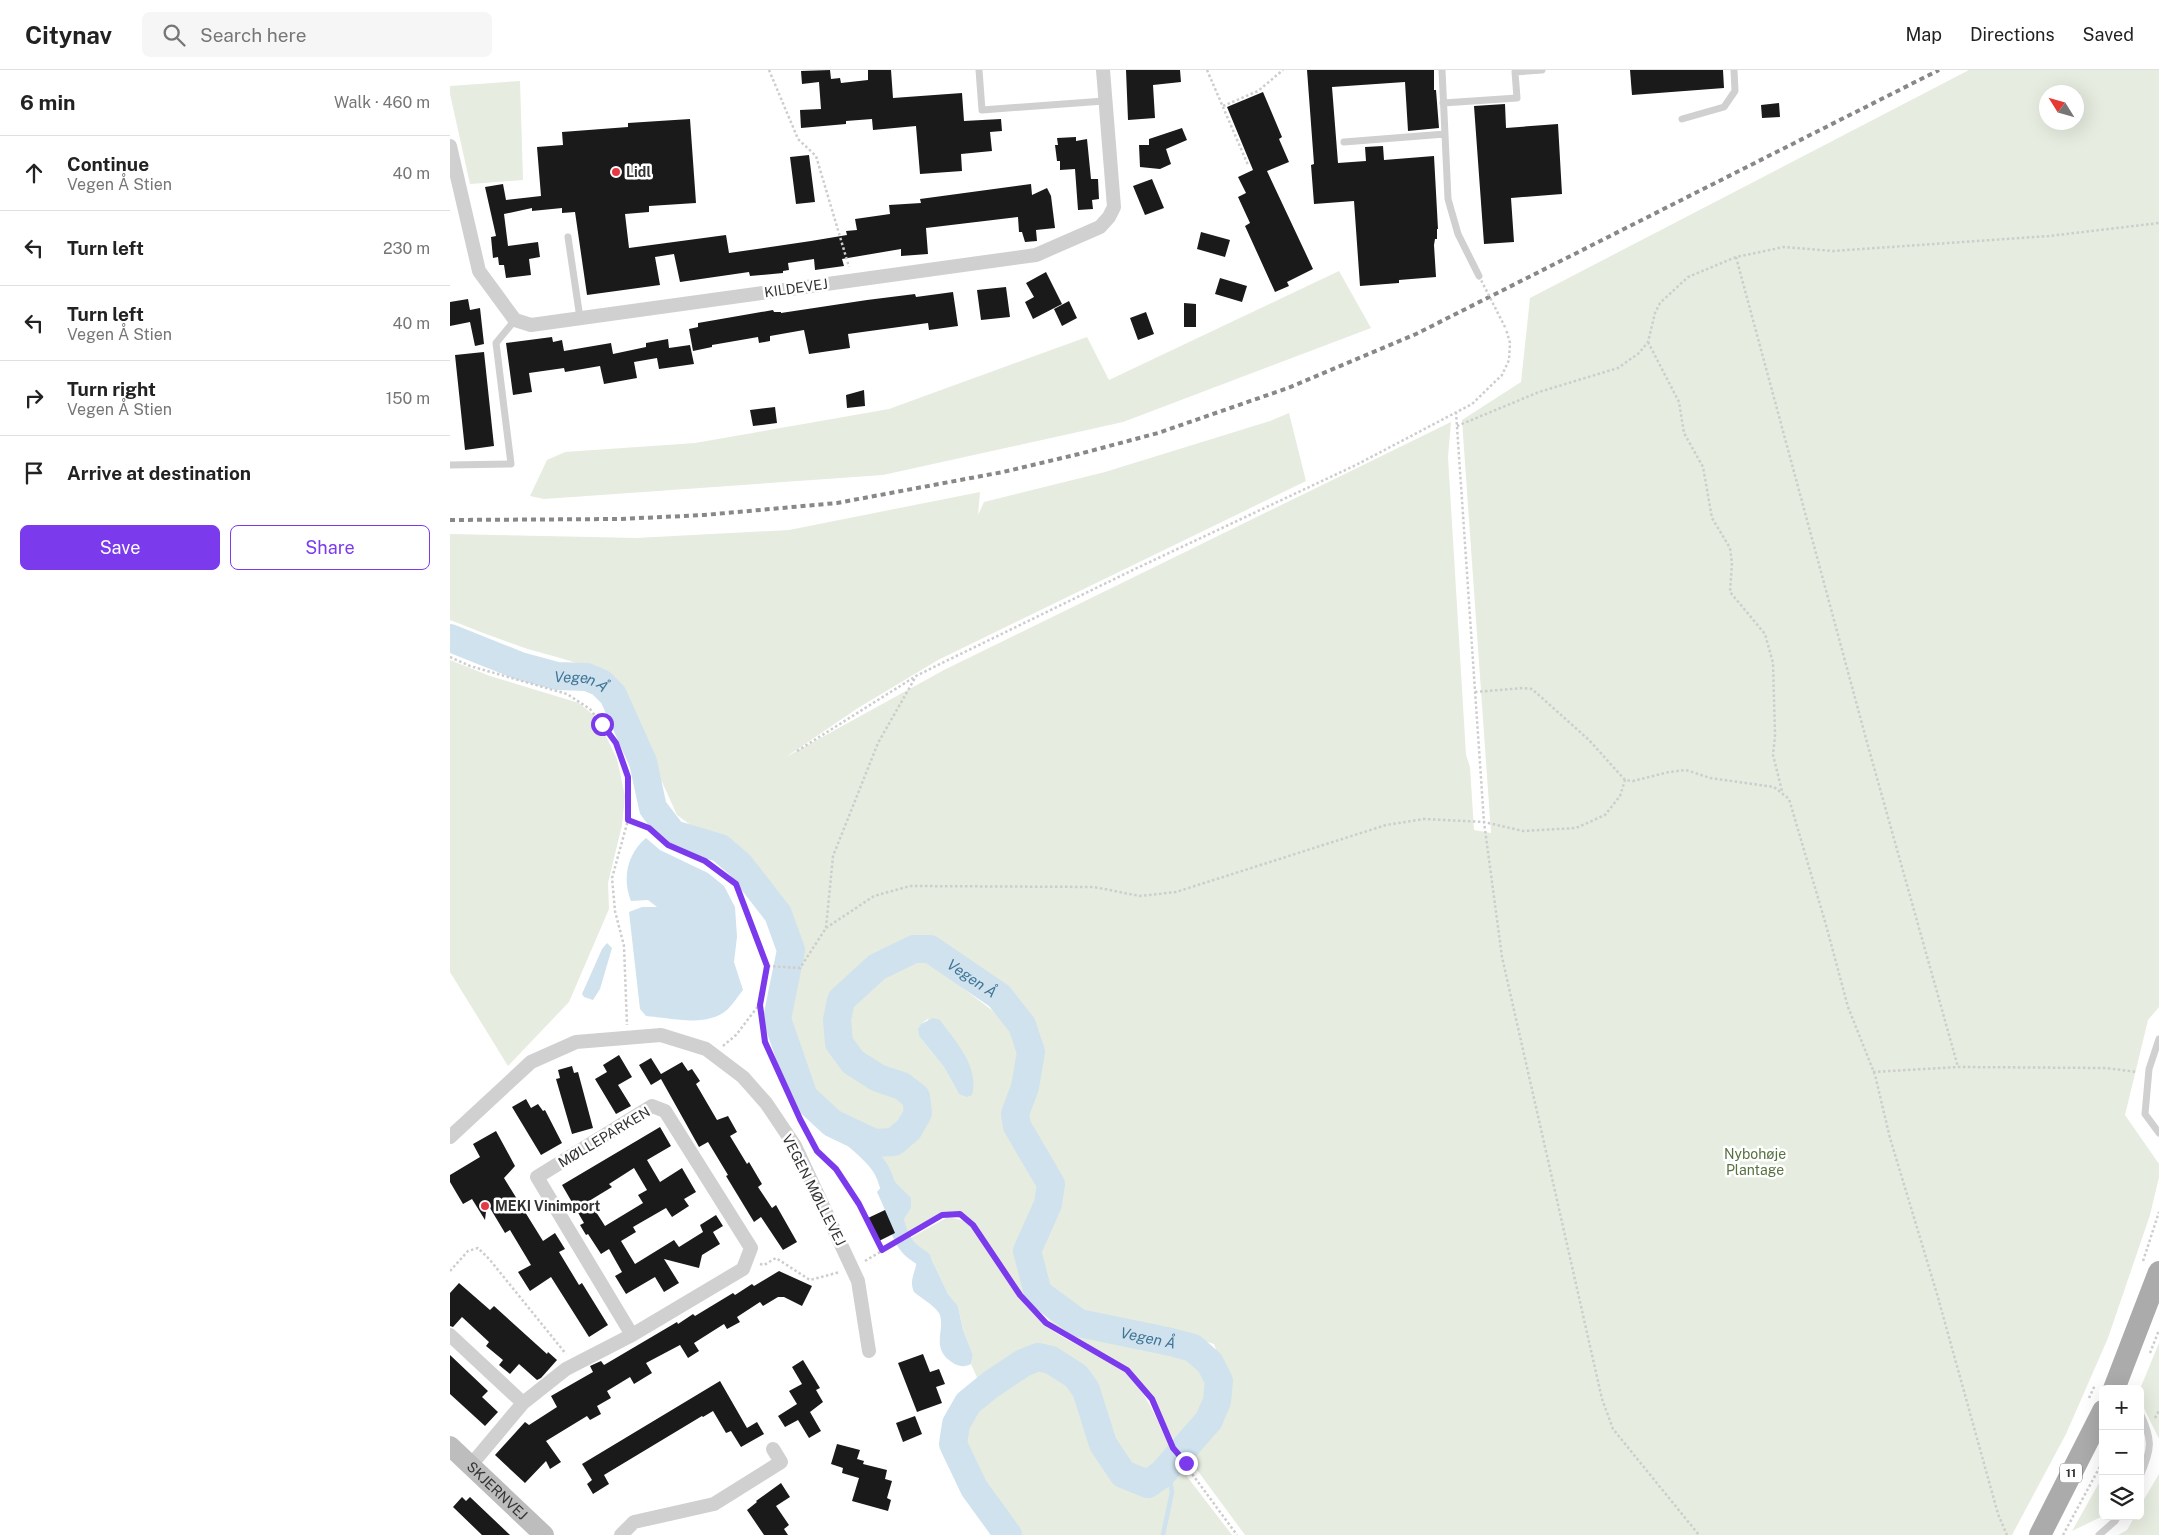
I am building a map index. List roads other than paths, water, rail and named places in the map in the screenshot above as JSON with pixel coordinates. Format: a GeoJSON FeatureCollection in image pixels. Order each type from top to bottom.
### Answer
{"type":"FeatureCollection","features":[{"type":"Feature","properties":{"kind":"main road"},"geometry":{"type":"LineString","coordinates":[[2112,1385],[2150,1269]]}},
{"type":"Feature","properties":{"kind":"main road","name":"11"},"geometry":{"type":"LineString","coordinates":[[2040,1535],[2094,1408]]}},
{"type":"Feature","properties":{"kind":"street","name":"KILDEVEJ"},"geometry":{"type":"LineString","coordinates":[[515,320],[531,325],[1036,255],[1100,227],[1109,217],[1114,207],[1103,70]]}},
{"type":"Feature","properties":{"kind":"street"},"geometry":{"type":"LineString","coordinates":[[450,146],[479,271],[515,320]]}},
{"type":"Feature","properties":{"kind":"street","name":"VEGEN MØLLEVEJ"},"geometry":{"type":"LineString","coordinates":[[450,1138],[531,1062],[576,1042],[628,1036],[661,1035],[706,1049],[743,1077],[766,1103],[795,1146],[858,1281],[870,1351]]}},
{"type":"Feature","properties":{"kind":"street","name":"MØLLEPARKEN"},"geometry":{"type":"LineString","coordinates":[[652,1106],[665,1111],[751,1248],[743,1269],[632,1334],[537,1177],[652,1106]]}},
{"type":"Feature","properties":{"kind":"street"},"geometry":{"type":"LineString","coordinates":[[471,1465],[523,1403],[566,1369],[632,1334]]}},
{"type":"Feature","properties":{"kind":"street"},"geometry":{"type":"LineString","coordinates":[[450,1335],[523,1403]]}},
{"type":"Feature","properties":{"kind":"street","name":"SKJERNVEJ"},"geometry":{"type":"LineString","coordinates":[[450,1446],[544,1535]]}},
{"type":"Feature","properties":{"kind":"street"},"geometry":{"type":"LineString","coordinates":[[621,1535],[634,1522],[714,1504],[781,1462],[773,1449]]}},
{"type":"Feature","properties":{"kind":"lane"},"geometry":{"type":"LineString","coordinates":[[979,70],[982,110],[1104,101]]}},
{"type":"Feature","properties":{"kind":"lane"},"geometry":{"type":"LineString","coordinates":[[1442,70],[1448,199],[1458,234],[1478,276]]}},
{"type":"Feature","properties":{"kind":"lane"},"geometry":{"type":"LineString","coordinates":[[1443,103],[1517,98],[1516,72],[1542,70]]}},
{"type":"Feature","properties":{"kind":"lane"},"geometry":{"type":"LineString","coordinates":[[1682,119],[1724,107],[1736,91],[1734,70]]}},
{"type":"Feature","properties":{"kind":"lane"},"geometry":{"type":"LineString","coordinates":[[1344,142],[1445,134]]}},
{"type":"Feature","properties":{"kind":"lane"},"geometry":{"type":"LineString","coordinates":[[568,237],[580,318]]}},
{"type":"Feature","properties":{"kind":"lane"},"geometry":{"type":"LineString","coordinates":[[450,465],[511,464],[496,343],[515,320]]}},
{"type":"Feature","properties":{"kind":"lane"},"geometry":{"type":"LineString","coordinates":[[2159,1039],[2149,1074],[2145,1114],[2159,1133]]}},
{"type":"Feature","properties":{"kind":"lane"},"geometry":{"type":"LineString","coordinates":[[2140,1475],[2150,1453],[2148,1429],[2144,1421]]}},
{"type":"Feature","properties":{"kind":"lane"},"geometry":{"type":"LineString","coordinates":[[2099,1535],[2116,1520]]}},
{"type":"Feature","properties":{"kind":"water"},"geometry":{"type":"Polygon","coordinates":[[[646,838],[660,850],[708,873],[724,886],[735,907],[737,937],[734,962],[743,990],[728,1009],[720,1015],[700,1020],[678,1020],[646,1016],[640,1009],[629,912],[642,907],[657,907],[648,900],[631,901],[628,893],[627,876],[628,867],[634,852],[646,838]]]}},
{"type":"Feature","properties":{"kind":"water"},"geometry":{"type":"Polygon","coordinates":[[[607,943],[612,948],[600,989],[593,1000],[584,997],[582,994],[602,949],[607,943]]]}},
{"type":"Feature","properties":{"kind":"water"},"geometry":{"type":"Polygon","coordinates":[[[933,1018],[940,1020],[965,1055],[974,1085],[972,1095],[967,1097],[959,1094],[944,1067],[919,1036],[918,1029],[921,1024],[933,1018]]]}},
{"type":"Feature","properties":{"kind":"water"},"geometry":{"type":"Polygon","coordinates":[[[888,1179],[894,1181],[911,1198],[911,1208],[902,1222],[890,1221],[877,1192],[888,1179]]]}},
{"type":"Feature","properties":{"kind":"water"},"geometry":{"type":"Polygon","coordinates":[[[908,1244],[930,1256],[948,1294],[958,1306],[963,1330],[973,1355],[971,1364],[962,1366],[953,1363],[942,1352],[940,1346],[940,1315],[939,1312],[914,1292],[912,1279],[917,1258],[906,1249],[908,1244]]]}},
{"type":"Feature","properties":{"kind":"waterway","name":"Vegen Å"},"geometry":{"type":"LineString","coordinates":[[450,638],[520,666],[557,676],[587,677],[601,683],[613,695],[643,762],[653,808],[673,834],[720,848],[740,865],[778,914],[791,950],[777,1019],[804,1097],[832,1123],[874,1143],[894,1142],[909,1129],[918,1113],[916,1097],[902,1086],[878,1078],[853,1062],[839,1043],[837,1020],[841,1000],[877,967],[914,949],[930,949],[999,996],[1022,1025],[1031,1052],[1025,1087],[1015,1114],[1017,1126],[1051,1184],[1048,1204],[1027,1251],[1038,1293],[1079,1323],[1193,1348],[1210,1363],[1219,1381],[1217,1401],[1209,1420],[1162,1474],[1148,1484],[1123,1474],[1103,1444],[1086,1390],[1076,1376],[1051,1360],[1038,1357],[1023,1363],[990,1385],[968,1403],[956,1424],[953,1444],[974,1488],[1008,1535]]}},
{"type":"Feature","properties":{"kind":"waterway"},"geometry":{"type":"LineString","coordinates":[[832,1123],[878,1165],[886,1180],[899,1231],[910,1249],[923,1259]]}},
{"type":"Feature","properties":{"kind":"waterway"},"geometry":{"type":"LineString","coordinates":[[1163,1535],[1172,1492],[1168,1467]]}},
{"type":"Feature","properties":{"kind":"railway"},"geometry":{"type":"LineString","coordinates":[[450,520],[620,519],[704,515],[837,503],[1003,472],[1158,433],[1288,388],[1416,334],[1939,70]]}},
{"type":"Feature","properties":{"kind":"place","name":"Lidl"},"geometry":{"type":"Point","coordinates":[616,172]}},
{"type":"Feature","properties":{"kind":"place","name":"MEKI Vinimport"},"geometry":{"type":"Point","coordinates":[485,1206]}},
{"type":"Feature","properties":{"kind":"park label","name":"Nybohøje Plantage"},"geometry":{"type":"Point","coordinates":[1755,1162]}}]}
